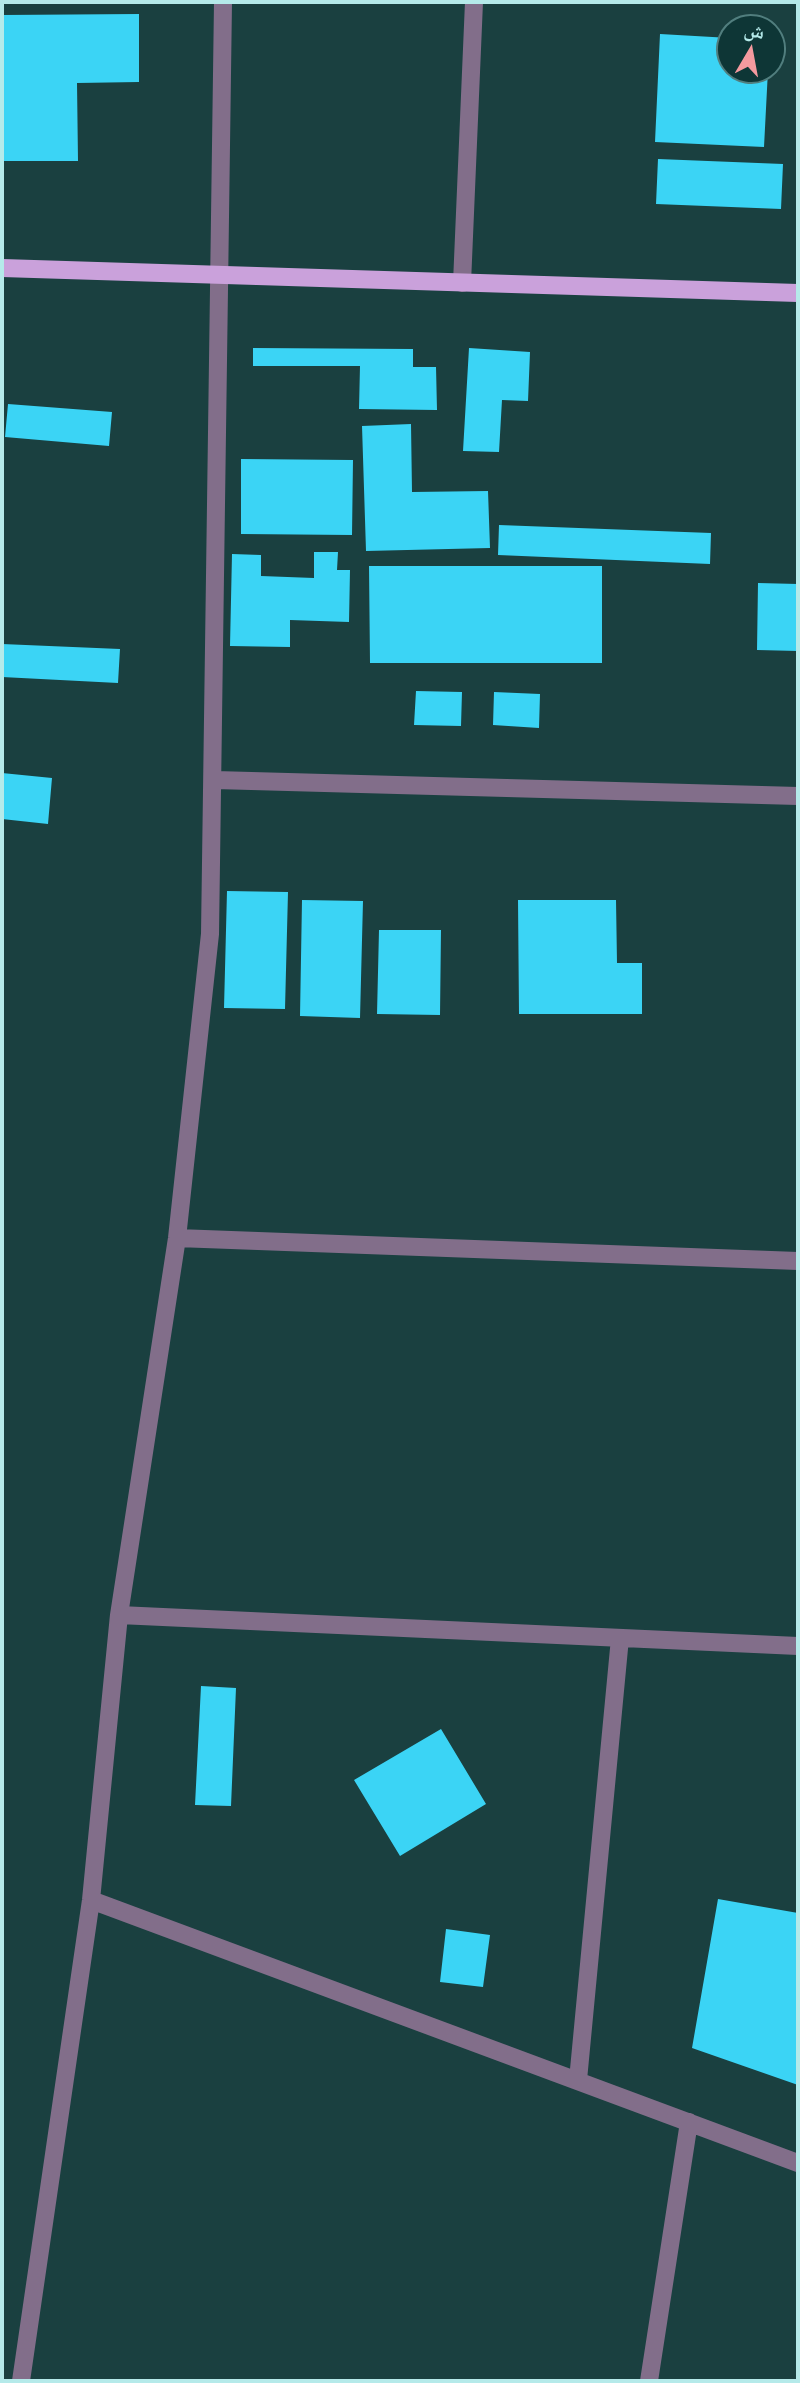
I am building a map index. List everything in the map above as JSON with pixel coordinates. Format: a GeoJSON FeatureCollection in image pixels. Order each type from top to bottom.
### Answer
{"type":"FeatureCollection","features":[{"type":"Feature","properties":{"kind":"main road"},"geometry":{"type":"LineString","coordinates":[[2,268],[798,292]]}},
{"type":"Feature","properties":{"kind":"street"},"geometry":{"type":"LineString","coordinates":[[21,2381],[91,1900],[119,1615],[177,1238],[211,934],[223,2]]}},
{"type":"Feature","properties":{"kind":"street"},"geometry":{"type":"LineString","coordinates":[[462,283],[474,2]]}},
{"type":"Feature","properties":{"kind":"street"},"geometry":{"type":"LineString","coordinates":[[215,780],[798,796]]}},
{"type":"Feature","properties":{"kind":"street"},"geometry":{"type":"LineString","coordinates":[[177,1238],[798,1261]]}},
{"type":"Feature","properties":{"kind":"street"},"geometry":{"type":"LineString","coordinates":[[119,1615],[798,1646]]}},
{"type":"Feature","properties":{"kind":"street"},"geometry":{"type":"LineString","coordinates":[[578,2080],[620,1638]]}},
{"type":"Feature","properties":{"kind":"street"},"geometry":{"type":"LineString","coordinates":[[91,1900],[798,2163]]}},
{"type":"Feature","properties":{"kind":"street"},"geometry":{"type":"LineString","coordinates":[[649,2381],[689,2122]]}},
{"type":"Feature","properties":{"kind":"building"},"geometry":{"type":"Polygon","coordinates":[[[139,14],[139,82],[77,83],[78,161],[2,161],[2,15],[139,14]]]}},
{"type":"Feature","properties":{"kind":"building"},"geometry":{"type":"Polygon","coordinates":[[[660,34],[716,37],[716,84],[767,84],[764,147],[655,142],[660,34]]]}},
{"type":"Feature","properties":{"kind":"building"},"geometry":{"type":"Polygon","coordinates":[[[658,159],[783,164],[781,209],[656,204],[658,159]]]}},
{"type":"Feature","properties":{"kind":"building"},"geometry":{"type":"Polygon","coordinates":[[[253,348],[413,349],[413,367],[436,367],[437,410],[359,409],[360,366],[253,366],[253,348]]]}},
{"type":"Feature","properties":{"kind":"building"},"geometry":{"type":"Polygon","coordinates":[[[469,348],[530,352],[528,401],[502,400],[499,452],[463,451],[469,348]]]}},
{"type":"Feature","properties":{"kind":"building"},"geometry":{"type":"Polygon","coordinates":[[[8,404],[112,412],[109,446],[5,437],[8,404]]]}},
{"type":"Feature","properties":{"kind":"building"},"geometry":{"type":"Polygon","coordinates":[[[411,424],[412,492],[488,491],[490,548],[366,551],[362,426],[411,424]]]}},
{"type":"Feature","properties":{"kind":"building"},"geometry":{"type":"Polygon","coordinates":[[[241,459],[353,460],[352,535],[241,534],[241,459]]]}},
{"type":"Feature","properties":{"kind":"building"},"geometry":{"type":"Polygon","coordinates":[[[499,525],[711,533],[710,564],[498,555],[499,525]]]}},
{"type":"Feature","properties":{"kind":"building"},"geometry":{"type":"Polygon","coordinates":[[[314,552],[338,552],[337,570],[350,570],[349,622],[290,620],[290,647],[230,646],[232,554],[261,555],[261,576],[314,578],[314,552]]]}},
{"type":"Feature","properties":{"kind":"building"},"geometry":{"type":"Polygon","coordinates":[[[369,566],[602,566],[602,663],[370,663],[369,566]]]}},
{"type":"Feature","properties":{"kind":"building"},"geometry":{"type":"Polygon","coordinates":[[[758,583],[798,584],[798,651],[757,650],[758,583]]]}},
{"type":"Feature","properties":{"kind":"building"},"geometry":{"type":"Polygon","coordinates":[[[2,644],[120,649],[118,683],[2,677],[2,644]]]}},
{"type":"Feature","properties":{"kind":"building"},"geometry":{"type":"Polygon","coordinates":[[[416,691],[462,692],[461,726],[414,725],[416,691]]]}},
{"type":"Feature","properties":{"kind":"building"},"geometry":{"type":"Polygon","coordinates":[[[494,692],[540,694],[539,728],[493,725],[494,692]]]}},
{"type":"Feature","properties":{"kind":"building"},"geometry":{"type":"Polygon","coordinates":[[[2,773],[52,778],[48,824],[2,819],[2,773]]]}},
{"type":"Feature","properties":{"kind":"building"},"geometry":{"type":"Polygon","coordinates":[[[227,891],[288,892],[285,1009],[224,1008],[227,891]]]}},
{"type":"Feature","properties":{"kind":"building"},"geometry":{"type":"Polygon","coordinates":[[[302,900],[363,901],[360,1018],[300,1016],[302,900]]]}},
{"type":"Feature","properties":{"kind":"building"},"geometry":{"type":"Polygon","coordinates":[[[518,900],[616,900],[617,963],[642,963],[642,1014],[519,1014],[518,900]]]}},
{"type":"Feature","properties":{"kind":"building"},"geometry":{"type":"Polygon","coordinates":[[[379,930],[441,930],[440,1015],[377,1014],[379,930]]]}},
{"type":"Feature","properties":{"kind":"building"},"geometry":{"type":"Polygon","coordinates":[[[201,1686],[236,1688],[231,1806],[195,1805],[201,1686]]]}},
{"type":"Feature","properties":{"kind":"building"},"geometry":{"type":"Polygon","coordinates":[[[441,1729],[486,1804],[400,1856],[354,1780],[441,1729]]]}},
{"type":"Feature","properties":{"kind":"building"},"geometry":{"type":"Polygon","coordinates":[[[718,1899],[798,1913],[798,2085],[692,2048],[718,1899]]]}},
{"type":"Feature","properties":{"kind":"building"},"geometry":{"type":"Polygon","coordinates":[[[446,1929],[490,1935],[483,1987],[440,1982],[446,1929]]]}}]}
